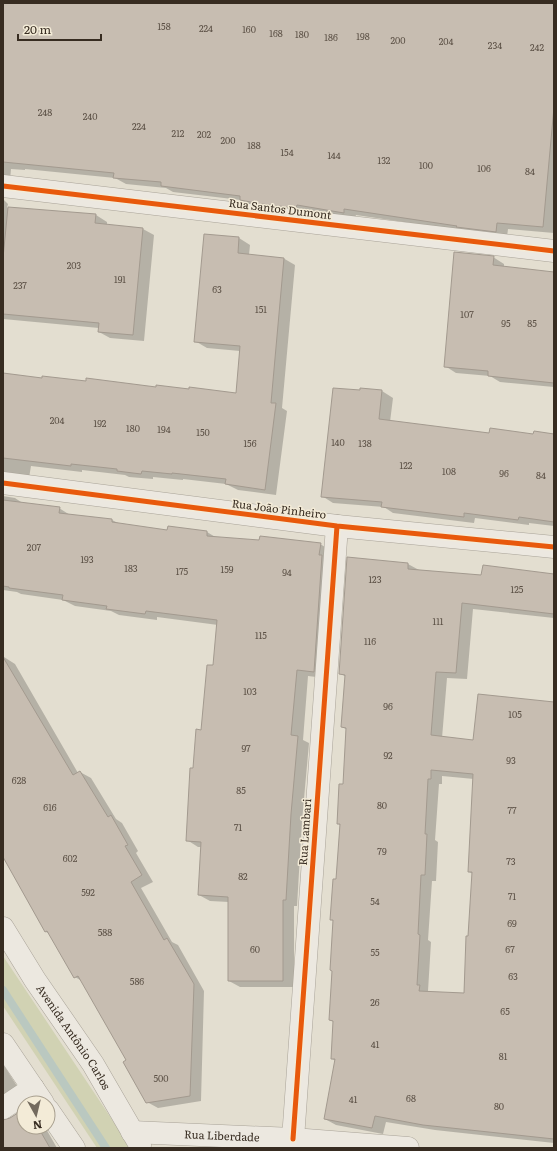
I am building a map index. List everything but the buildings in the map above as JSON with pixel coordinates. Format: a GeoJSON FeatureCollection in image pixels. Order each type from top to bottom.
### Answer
{"type":"FeatureCollection","features":[{"type":"Feature","properties":{"kind":"street","name":"Rua Santos Dumont"},"geometry":{"type":"LineString","coordinates":[[3,186],[554,252]]}},
{"type":"Feature","properties":{"kind":"street","name":"Rua João Pinheiro"},"geometry":{"type":"LineString","coordinates":[[3,483],[337,526],[554,547]]}},
{"type":"Feature","properties":{"kind":"street","name":"Rua Lambari"},"geometry":{"type":"LineString","coordinates":[[293,1139],[337,526]]}},
{"type":"Feature","properties":{"kind":"street","name":"Avenida Antônio Carlos"},"geometry":{"type":"LineString","coordinates":[[3,928],[35,980],[93,1064],[137,1140]]}},
{"type":"Feature","properties":{"kind":"street"},"geometry":{"type":"LineString","coordinates":[[3,1044],[37,1095]]}},
{"type":"Feature","properties":{"kind":"street"},"geometry":{"type":"LineString","coordinates":[[3,1108],[16,1104]]}},
{"type":"Feature","properties":{"kind":"street"},"geometry":{"type":"LineString","coordinates":[[56,1122],[74,1148]]}},
{"type":"Feature","properties":{"kind":"street","name":"Rua Liberdade"},"geometry":{"type":"LineString","coordinates":[[137,1140],[293,1139],[408,1148]]}},
{"type":"Feature","properties":{"kind":"green space"},"geometry":{"type":"Polygon","coordinates":[[[3,956],[131,1148],[97,1148],[3,1006],[3,956]]]}},
{"type":"Feature","properties":{"kind":"waterway"},"geometry":{"type":"LineString","coordinates":[[3,990],[106,1148]]}},
{"type":"Feature","properties":{"kind":"cycle path"},"geometry":{"type":"LineString","coordinates":[[3,186],[554,251]]}},
{"type":"Feature","properties":{"kind":"cycle path"},"geometry":{"type":"LineString","coordinates":[[3,483],[337,526],[554,547]]}},
{"type":"Feature","properties":{"kind":"cycle path"},"geometry":{"type":"LineString","coordinates":[[293,1139],[337,526]]}}]}
